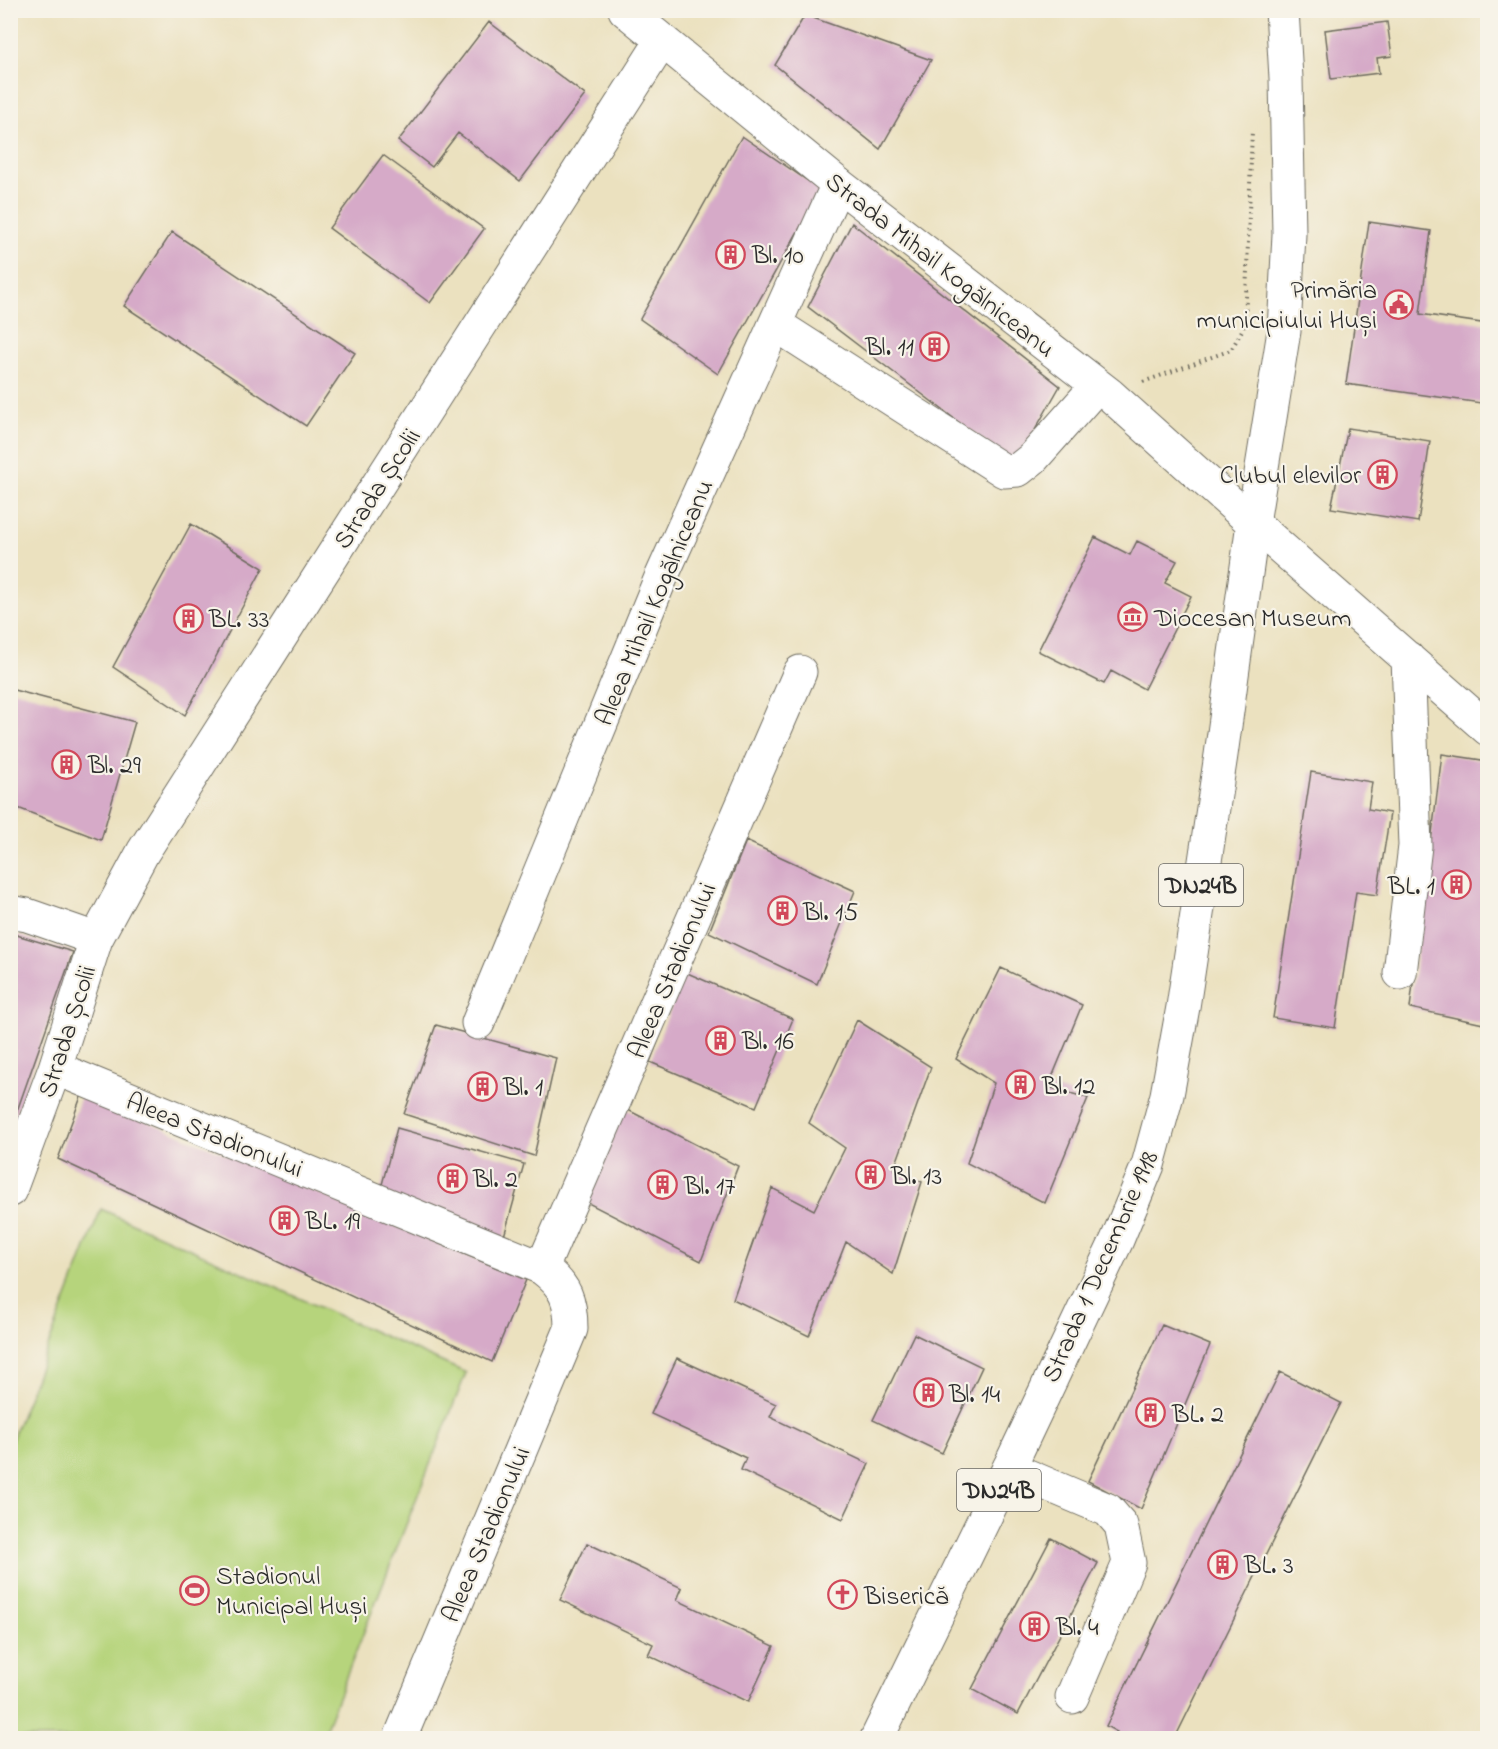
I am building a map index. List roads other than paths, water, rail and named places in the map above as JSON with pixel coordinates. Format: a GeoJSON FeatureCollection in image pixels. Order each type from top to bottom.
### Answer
{"type":"FeatureCollection","features":[{"type":"Feature","properties":{"kind":"main road","name":"Strada 1 Decembrie 1918"},"geometry":{"type":"LineString","coordinates":[[877,1738],[1117,1240],[1148,1165],[1167,1095],[1183,1007],[1221,755],[1252,523],[1284,331],[1289,234],[1286,78],[1282,10]]}},
{"type":"Feature","properties":{"kind":"main road","name":"Strada Mihail Kogălniceanu"},"geometry":{"type":"LineString","coordinates":[[628,11],[838,184],[1103,390],[1488,729]]}},
{"type":"Feature","properties":{"kind":"main road","name":"Strada Școlii"},"geometry":{"type":"LineString","coordinates":[[10,1190],[55,1068],[96,939],[143,852],[662,41]]}},
{"type":"Feature","properties":{"kind":"main road","name":"Aleea Mihail Kogălniceanu"},"geometry":{"type":"LineString","coordinates":[[478,1023],[660,580],[838,184]]}},
{"type":"Feature","properties":{"kind":"main road"},"geometry":{"type":"LineString","coordinates":[[775,324],[1004,471],[1018,470],[1033,458],[1103,390]]}},
{"type":"Feature","properties":{"kind":"main road"},"geometry":{"type":"LineString","coordinates":[[1400,973],[1415,846],[1407,658]]}},
{"type":"Feature","properties":{"kind":"main road","name":"Aleea Stadionului"},"geometry":{"type":"LineString","coordinates":[[542,1268],[800,672]]}},
{"type":"Feature","properties":{"kind":"main road","name":"Strada Școlii"},"geometry":{"type":"LineString","coordinates":[[10,912],[27,915],[96,939]]}},
{"type":"Feature","properties":{"kind":"main road","name":"Aleea Stadionului"},"geometry":{"type":"LineString","coordinates":[[55,1068],[542,1268],[554,1277],[568,1298],[571,1310],[571,1329],[400,1738]]}},
{"type":"Feature","properties":{"kind":"main road"},"geometry":{"type":"LineString","coordinates":[[1009,1468],[1108,1510],[1121,1525],[1129,1563],[1072,1697]]}},
{"type":"Feature","properties":{"kind":"place","name":"Bl. 10"},"geometry":{"type":"Point","coordinates":[731,254]}},
{"type":"Feature","properties":{"kind":"place","name":"Primăria municipiului Huși"},"geometry":{"type":"Point","coordinates":[1398,304]}},
{"type":"Feature","properties":{"kind":"place","name":"Bl. 11"},"geometry":{"type":"Point","coordinates":[935,346]}},
{"type":"Feature","properties":{"kind":"place","name":"Clubul elevilor"},"geometry":{"type":"Point","coordinates":[1382,474]}},
{"type":"Feature","properties":{"kind":"place","name":"Diocesan Museum"},"geometry":{"type":"Point","coordinates":[1133,617]}},
{"type":"Feature","properties":{"kind":"place","name":"BL. 33"},"geometry":{"type":"Point","coordinates":[188,618]}},
{"type":"Feature","properties":{"kind":"place","name":"Bl. 29"},"geometry":{"type":"Point","coordinates":[67,764]}},
{"type":"Feature","properties":{"kind":"place","name":"BL. 1"},"geometry":{"type":"Point","coordinates":[1456,885]}},
{"type":"Feature","properties":{"kind":"place","name":"Bl. 15"},"geometry":{"type":"Point","coordinates":[782,911]}},
{"type":"Feature","properties":{"kind":"place","name":"Bl. 16"},"geometry":{"type":"Point","coordinates":[721,1040]}},
{"type":"Feature","properties":{"kind":"place","name":"Bl. 12"},"geometry":{"type":"Point","coordinates":[1021,1085]}},
{"type":"Feature","properties":{"kind":"place","name":"Bl. 1"},"geometry":{"type":"Point","coordinates":[482,1086]}},
{"type":"Feature","properties":{"kind":"place","name":"Bl. 13"},"geometry":{"type":"Point","coordinates":[870,1175]}},
{"type":"Feature","properties":{"kind":"place","name":"Bl. 2"},"geometry":{"type":"Point","coordinates":[452,1178]}},
{"type":"Feature","properties":{"kind":"place","name":"Bl. 17"},"geometry":{"type":"Point","coordinates":[663,1185]}},
{"type":"Feature","properties":{"kind":"place","name":"BL. 19"},"geometry":{"type":"Point","coordinates":[284,1220]}},
{"type":"Feature","properties":{"kind":"place","name":"Bl. 14"},"geometry":{"type":"Point","coordinates":[928,1393]}},
{"type":"Feature","properties":{"kind":"place","name":"BL. 2"},"geometry":{"type":"Point","coordinates":[1151,1413]}},
{"type":"Feature","properties":{"kind":"place","name":"BL. 3"},"geometry":{"type":"Point","coordinates":[1223,1564]}},
{"type":"Feature","properties":{"kind":"place","name":"Stadionul Municipal Huși"},"geometry":{"type":"Point","coordinates":[195,1590]}},
{"type":"Feature","properties":{"kind":"place","name":"Biserică"},"geometry":{"type":"Point","coordinates":[843,1595]}},
{"type":"Feature","properties":{"kind":"place","name":"Bl. 4"},"geometry":{"type":"Point","coordinates":[1035,1626]}}]}
